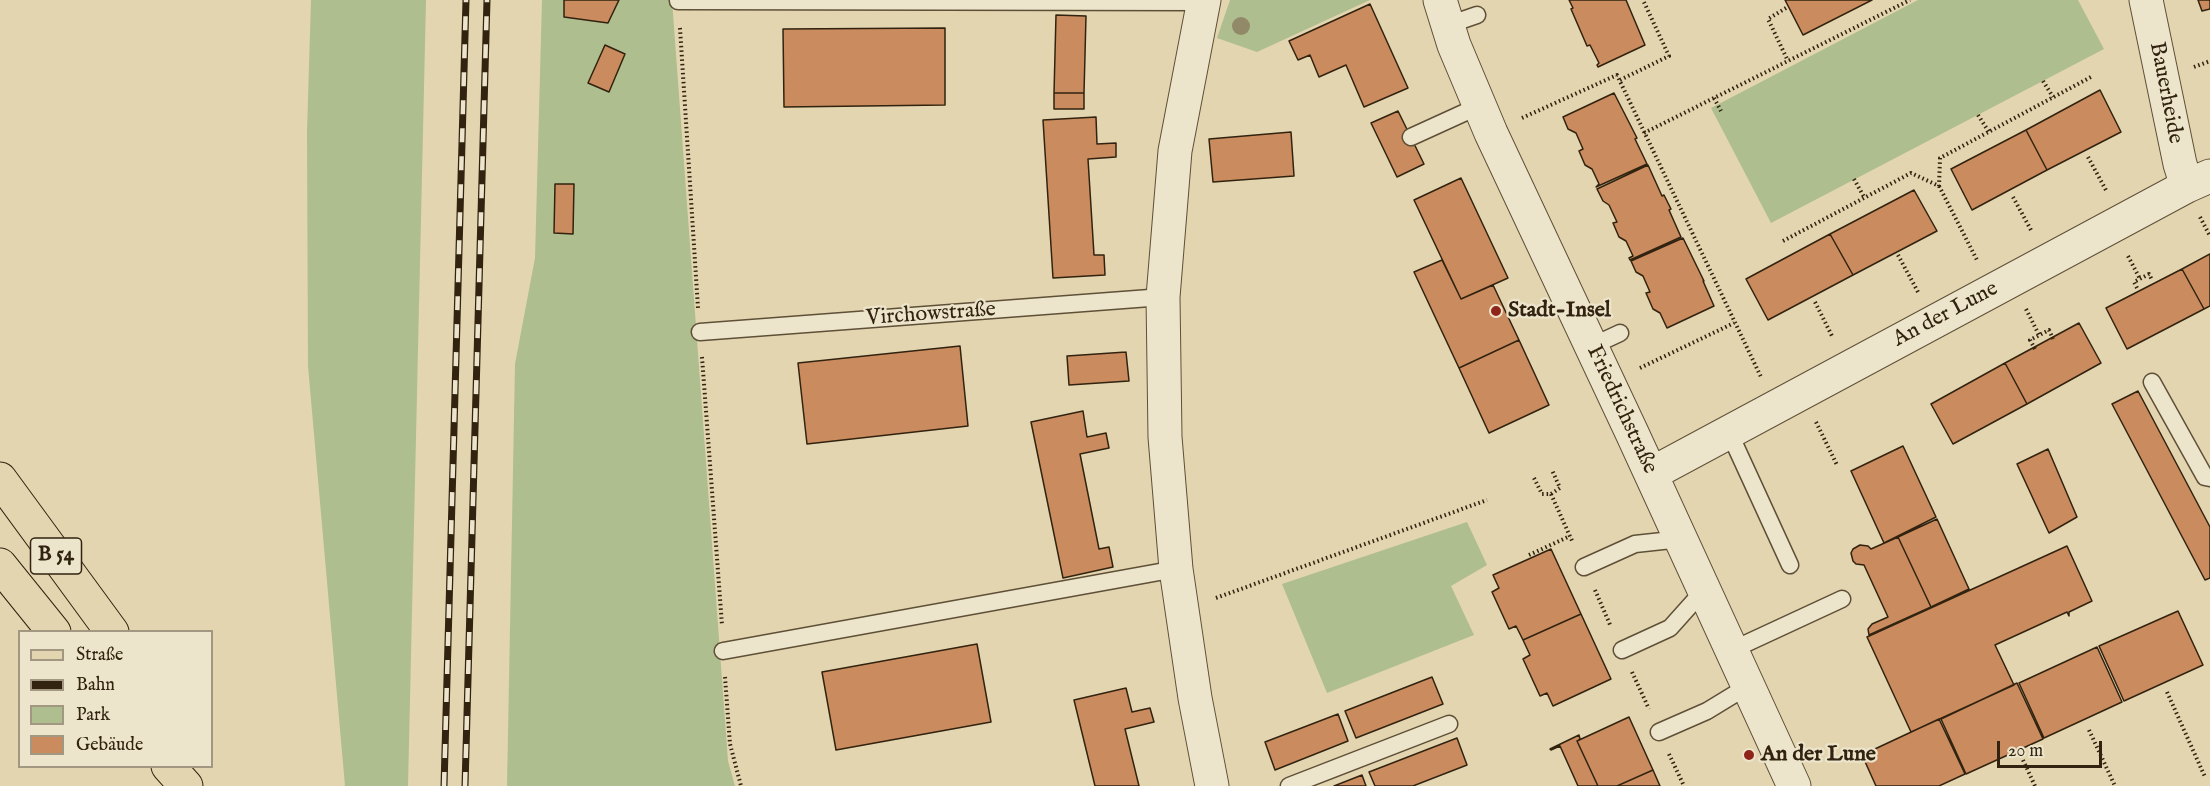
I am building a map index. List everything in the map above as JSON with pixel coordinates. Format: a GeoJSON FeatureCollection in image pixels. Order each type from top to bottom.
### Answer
{"type":"FeatureCollection","features":[{"type":"Feature","properties":{"kind":"main road","name":"B 54"},"geometry":{"type":"LineString","coordinates":[[0,479],[111,630]]}},
{"type":"Feature","properties":{"kind":"main road","name":"B 54"},"geometry":{"type":"LineString","coordinates":[[0,565],[52,630]]}},
{"type":"Feature","properties":{"kind":"main road"},"geometry":{"type":"LineString","coordinates":[[170,768],[186,786]]}},
{"type":"Feature","properties":{"kind":"main road"},"geometry":{"type":"LineString","coordinates":[[190,768],[198,786]]}},
{"type":"Feature","properties":{"kind":"street","name":"Bauerheide"},"geometry":{"type":"LineString","coordinates":[[2146,0],[2180,164],[2198,181]]}},
{"type":"Feature","properties":{"kind":"street"},"geometry":{"type":"LineString","coordinates":[[1204,1],[1175,151],[1163,297],[1165,437],[1176,569],[1181,611],[1212,786]]}},
{"type":"Feature","properties":{"kind":"street","name":"Friedrichstraße"},"geometry":{"type":"LineString","coordinates":[[1455,13],[1454,45],[1479,105],[1606,340],[1651,474],[1794,786]]}},
{"type":"Feature","properties":{"kind":"street","name":"An der Lune"},"geometry":{"type":"LineString","coordinates":[[1651,474],[2198,181]]}},
{"type":"Feature","properties":{"kind":"lane"},"geometry":{"type":"LineString","coordinates":[[678,1],[1204,1]]}},
{"type":"Feature","properties":{"kind":"lane"},"geometry":{"type":"LineString","coordinates":[[1411,137],[1479,105]]}},
{"type":"Feature","properties":{"kind":"lane","name":"Virchowstraße"},"geometry":{"type":"LineString","coordinates":[[700,332],[1163,297]]}},
{"type":"Feature","properties":{"kind":"lane"},"geometry":{"type":"LineString","coordinates":[[2152,382],[2205,477],[2210,478]]}},
{"type":"Feature","properties":{"kind":"lane"},"geometry":{"type":"LineString","coordinates":[[1729,432],[1790,565]]}},
{"type":"Feature","properties":{"kind":"lane"},"geometry":{"type":"LineString","coordinates":[[1584,567],[1635,544],[1681,539]]}},
{"type":"Feature","properties":{"kind":"lane"},"geometry":{"type":"LineString","coordinates":[[723,651],[1176,569]]}},
{"type":"Feature","properties":{"kind":"lane"},"geometry":{"type":"LineString","coordinates":[[1622,650],[1670,628],[1704,590]]}},
{"type":"Feature","properties":{"kind":"lane"},"geometry":{"type":"LineString","coordinates":[[1732,651],[1842,599]]}},
{"type":"Feature","properties":{"kind":"lane"},"geometry":{"type":"LineString","coordinates":[[1659,732],[1707,711],[1748,686]]}},
{"type":"Feature","properties":{"kind":"lane"},"geometry":{"type":"LineString","coordinates":[[1289,786],[1449,724]]}},
{"type":"Feature","properties":{"kind":"path"},"geometry":{"type":"LineString","coordinates":[[1620,80],[1669,56],[1643,0]]}},
{"type":"Feature","properties":{"kind":"path"},"geometry":{"type":"LineString","coordinates":[[1644,133],[1910,0]]}},
{"type":"Feature","properties":{"kind":"path"},"geometry":{"type":"LineString","coordinates":[[678,1],[729,744],[741,786]]}},
{"type":"Feature","properties":{"kind":"path"},"geometry":{"type":"LineString","coordinates":[[1786,8],[1768,19],[1788,61]]}},
{"type":"Feature","properties":{"kind":"path"},"geometry":{"type":"LineString","coordinates":[[1516,121],[1617,75],[1765,386]]}},
{"type":"Feature","properties":{"kind":"path"},"geometry":{"type":"LineString","coordinates":[[1983,270],[1939,186],[1940,158],[2091,77]]}},
{"type":"Feature","properties":{"kind":"path"},"geometry":{"type":"LineString","coordinates":[[2043,81],[2053,98]]}},
{"type":"Feature","properties":{"kind":"path"},"geometry":{"type":"LineString","coordinates":[[1714,98],[1721,111]]}},
{"type":"Feature","properties":{"kind":"path"},"geometry":{"type":"LineString","coordinates":[[1978,115],[1989,132]]}},
{"type":"Feature","properties":{"kind":"path"},"geometry":{"type":"LineString","coordinates":[[2088,157],[2111,201]]}},
{"type":"Feature","properties":{"kind":"path"},"geometry":{"type":"LineString","coordinates":[[1783,241],[1911,173],[1939,186]]}},
{"type":"Feature","properties":{"kind":"path"},"geometry":{"type":"LineString","coordinates":[[1854,179],[1864,197]]}},
{"type":"Feature","properties":{"kind":"path"},"geometry":{"type":"LineString","coordinates":[[2013,197],[2032,232]]}},
{"type":"Feature","properties":{"kind":"path"},"geometry":{"type":"LineString","coordinates":[[2200,216],[2210,236]]}},
{"type":"Feature","properties":{"kind":"path"},"geometry":{"type":"LineString","coordinates":[[2126,252],[2140,279]]}},
{"type":"Feature","properties":{"kind":"path"},"geometry":{"type":"LineString","coordinates":[[1898,255],[1923,302]]}},
{"type":"Feature","properties":{"kind":"path"},"geometry":{"type":"LineString","coordinates":[[2137,288],[2134,282],[2149,274],[2152,280]]}},
{"type":"Feature","properties":{"kind":"path"},"geometry":{"type":"LineString","coordinates":[[1815,302],[1838,347]]}},
{"type":"Feature","properties":{"kind":"path"},"geometry":{"type":"LineString","coordinates":[[2025,307],[2039,335]]}},
{"type":"Feature","properties":{"kind":"path"},"geometry":{"type":"LineString","coordinates":[[1633,371],[1734,323]]}},
{"type":"Feature","properties":{"kind":"path"},"geometry":{"type":"LineString","coordinates":[[2035,348],[2030,340],[2049,330],[2053,339]]}},
{"type":"Feature","properties":{"kind":"path"},"geometry":{"type":"LineString","coordinates":[[1801,393],[1837,465]]}},
{"type":"Feature","properties":{"kind":"path"},"geometry":{"type":"LineString","coordinates":[[1534,478],[1542,494],[1551,494],[1560,488],[1552,470]]}},
{"type":"Feature","properties":{"kind":"path"},"geometry":{"type":"LineString","coordinates":[[1181,611],[1487,500]]}},
{"type":"Feature","properties":{"kind":"path"},"geometry":{"type":"LineString","coordinates":[[1529,555],[1570,536]]}},
{"type":"Feature","properties":{"kind":"path"},"geometry":{"type":"LineString","coordinates":[[2167,692],[2205,777]]}},
{"type":"Feature","properties":{"kind":"path"},"geometry":{"type":"LineString","coordinates":[[2090,730],[2115,786]]}},
{"type":"Feature","properties":{"kind":"path"},"geometry":{"type":"LineString","coordinates":[[2023,760],[2035,786]]}},
{"type":"Feature","properties":{"kind":"green space"},"geometry":{"type":"Polygon","coordinates":[[[311,0],[426,0],[408,786],[345,786],[308,366],[307,132],[311,0]]]}},
{"type":"Feature","properties":{"kind":"green space"},"geometry":{"type":"Polygon","coordinates":[[[542,0],[672,0],[728,761],[735,786],[507,786],[515,364],[535,258],[542,0]]]}},
{"type":"Feature","properties":{"kind":"green space"},"geometry":{"type":"Polygon","coordinates":[[[1230,0],[1370,0],[1257,52],[1217,38],[1230,0]]]}},
{"type":"Feature","properties":{"kind":"green space"},"geometry":{"type":"Polygon","coordinates":[[[1918,0],[2078,0],[2104,49],[1771,223],[1711,108],[1918,0]]]}},
{"type":"Feature","properties":{"kind":"green space"},"geometry":{"type":"Polygon","coordinates":[[[1467,522],[1487,565],[1451,586],[1474,635],[1327,693],[1282,584],[1467,522]]]}},
{"type":"Feature","properties":{"kind":"building"},"geometry":{"type":"Polygon","coordinates":[[[564,0],[619,0],[608,23],[564,17],[564,0]]]}},
{"type":"Feature","properties":{"kind":"building"},"geometry":{"type":"Polygon","coordinates":[[[1569,0],[1626,0],[1645,45],[1598,67],[1599,63],[1590,45],[1587,46],[1569,0]]]}},
{"type":"Feature","properties":{"kind":"building"},"geometry":{"type":"Polygon","coordinates":[[[1785,0],[1872,0],[1803,35],[1785,0]]]}},
{"type":"Feature","properties":{"kind":"building"},"geometry":{"type":"Polygon","coordinates":[[[2198,0],[2210,0],[2210,9],[2202,11],[2198,0]]]}},
{"type":"Feature","properties":{"kind":"building"},"geometry":{"type":"Polygon","coordinates":[[[1370,4],[1408,88],[1364,107],[1346,65],[1319,77],[1310,55],[1298,60],[1289,41],[1370,4]]]}},
{"type":"Feature","properties":{"kind":"building"},"geometry":{"type":"Polygon","coordinates":[[[1056,15],[1086,16],[1084,93],[1054,93],[1056,15]]]}},
{"type":"Feature","properties":{"kind":"building"},"geometry":{"type":"Polygon","coordinates":[[[945,28],[945,105],[784,107],[783,29],[945,28]]]}},
{"type":"Feature","properties":{"kind":"building"},"geometry":{"type":"Polygon","coordinates":[[[605,45],[625,54],[609,92],[588,83],[605,45]]]}},
{"type":"Feature","properties":{"kind":"building"},"geometry":{"type":"Polygon","coordinates":[[[2100,90],[2121,132],[2047,170],[2026,130],[2100,90]]]}},
{"type":"Feature","properties":{"kind":"building"},"geometry":{"type":"Polygon","coordinates":[[[1054,93],[1084,93],[1084,109],[1054,109],[1054,93]]]}},
{"type":"Feature","properties":{"kind":"building"},"geometry":{"type":"Polygon","coordinates":[[[1614,93],[1637,138],[1635,139],[1647,164],[1596,187],[1599,184],[1592,169],[1585,165],[1579,151],[1583,149],[1576,133],[1568,129],[1563,117],[1614,93]]]}},
{"type":"Feature","properties":{"kind":"building"},"geometry":{"type":"Polygon","coordinates":[[[1398,111],[1424,164],[1397,177],[1371,123],[1398,111]]]}},
{"type":"Feature","properties":{"kind":"building"},"geometry":{"type":"Polygon","coordinates":[[[1096,117],[1097,144],[1116,143],[1116,157],[1088,159],[1094,255],[1104,255],[1105,275],[1053,278],[1043,120],[1096,117]]]}},
{"type":"Feature","properties":{"kind":"building"},"geometry":{"type":"Polygon","coordinates":[[[2026,130],[2047,170],[1972,210],[1951,169],[2026,130]]]}},
{"type":"Feature","properties":{"kind":"building"},"geometry":{"type":"Polygon","coordinates":[[[1291,132],[1294,176],[1213,182],[1209,139],[1291,132]]]}},
{"type":"Feature","properties":{"kind":"building"},"geometry":{"type":"Polygon","coordinates":[[[1648,165],[1662,196],[1664,195],[1671,209],[1669,210],[1681,237],[1630,260],[1629,258],[1633,256],[1626,241],[1619,237],[1613,223],[1617,222],[1609,205],[1603,201],[1597,189],[1648,165]]]}},
{"type":"Feature","properties":{"kind":"building"},"geometry":{"type":"Polygon","coordinates":[[[1461,178],[1508,278],[1461,299],[1414,200],[1461,178]]]}},
{"type":"Feature","properties":{"kind":"building"},"geometry":{"type":"Polygon","coordinates":[[[555,184],[574,184],[573,234],[554,233],[555,184]]]}},
{"type":"Feature","properties":{"kind":"building"},"geometry":{"type":"Polygon","coordinates":[[[1914,190],[1937,231],[1853,275],[1830,234],[1914,190]]]}},
{"type":"Feature","properties":{"kind":"building"},"geometry":{"type":"Polygon","coordinates":[[[1830,234],[1853,275],[1768,320],[1746,279],[1830,234]]]}},
{"type":"Feature","properties":{"kind":"building"},"geometry":{"type":"Polygon","coordinates":[[[1683,238],[1714,306],[1667,328],[1660,313],[1653,309],[1646,293],[1650,292],[1643,276],[1636,272],[1631,261],[1683,238]]]}},
{"type":"Feature","properties":{"kind":"building"},"geometry":{"type":"Polygon","coordinates":[[[2210,254],[2210,306],[2204,309],[2182,269],[2210,254]]]}},
{"type":"Feature","properties":{"kind":"building"},"geometry":{"type":"Polygon","coordinates":[[[1442,260],[1461,299],[1493,285],[1519,340],[1459,368],[1414,272],[1442,260]]]}},
{"type":"Feature","properties":{"kind":"building"},"geometry":{"type":"Polygon","coordinates":[[[2182,269],[2204,309],[2127,349],[2106,308],[2182,269]]]}},
{"type":"Feature","properties":{"kind":"building"},"geometry":{"type":"Polygon","coordinates":[[[2079,323],[2101,363],[2027,404],[2005,363],[2079,323]]]}},
{"type":"Feature","properties":{"kind":"building"},"geometry":{"type":"Polygon","coordinates":[[[1519,340],[1549,405],[1489,433],[1459,368],[1519,340]]]}},
{"type":"Feature","properties":{"kind":"building"},"geometry":{"type":"Polygon","coordinates":[[[960,346],[968,426],[807,444],[798,363],[960,346]]]}},
{"type":"Feature","properties":{"kind":"building"},"geometry":{"type":"Polygon","coordinates":[[[1126,352],[1129,381],[1069,385],[1067,356],[1126,352]]]}},
{"type":"Feature","properties":{"kind":"building"},"geometry":{"type":"Polygon","coordinates":[[[2005,363],[2027,404],[1953,444],[1931,404],[2005,363]]]}},
{"type":"Feature","properties":{"kind":"building"},"geometry":{"type":"Polygon","coordinates":[[[2138,391],[2210,527],[2210,578],[2205,580],[2112,404],[2138,391]]]}},
{"type":"Feature","properties":{"kind":"building"},"geometry":{"type":"Polygon","coordinates":[[[1083,411],[1087,437],[1106,433],[1109,448],[1080,454],[1099,549],[1109,547],[1113,567],[1063,578],[1031,422],[1083,411]]]}},
{"type":"Feature","properties":{"kind":"building"},"geometry":{"type":"Polygon","coordinates":[[[1903,446],[1936,517],[1884,543],[1851,471],[1903,446]]]}},
{"type":"Feature","properties":{"kind":"building"},"geometry":{"type":"Polygon","coordinates":[[[2048,449],[2077,517],[2049,533],[2017,464],[2048,449]]]}},
{"type":"Feature","properties":{"kind":"building"},"geometry":{"type":"Polygon","coordinates":[[[1937,519],[1969,589],[1931,607],[1898,537],[1937,519]]]}},
{"type":"Feature","properties":{"kind":"building"},"geometry":{"type":"Polygon","coordinates":[[[1898,537],[1931,607],[1869,635],[1868,629],[1872,624],[1888,617],[1864,565],[1856,564],[1851,553],[1860,545],[1871,549],[1898,537]]]}},
{"type":"Feature","properties":{"kind":"building"},"geometry":{"type":"Polygon","coordinates":[[[2067,546],[2092,601],[2069,612],[2069,616],[2067,612],[1995,645],[2014,685],[1911,732],[1867,637],[2067,546]]]}},
{"type":"Feature","properties":{"kind":"building"},"geometry":{"type":"Polygon","coordinates":[[[1551,549],[1581,614],[1523,640],[1516,626],[1509,629],[1492,592],[1499,588],[1493,575],[1551,549]]]}},
{"type":"Feature","properties":{"kind":"building"},"geometry":{"type":"Polygon","coordinates":[[[2178,611],[2203,665],[2124,701],[2099,646],[2178,611]]]}},
{"type":"Feature","properties":{"kind":"building"},"geometry":{"type":"Polygon","coordinates":[[[1581,614],[1611,679],[1553,706],[1547,693],[1540,696],[1523,659],[1530,655],[1523,640],[1581,614]]]}},
{"type":"Feature","properties":{"kind":"building"},"geometry":{"type":"Polygon","coordinates":[[[977,644],[991,722],[836,750],[822,672],[977,644]]]}},
{"type":"Feature","properties":{"kind":"building"},"geometry":{"type":"Polygon","coordinates":[[[2097,647],[2122,702],[2044,738],[2019,683],[2097,647]]]}},
{"type":"Feature","properties":{"kind":"building"},"geometry":{"type":"Polygon","coordinates":[[[1432,677],[1443,704],[1356,738],[1345,711],[1432,677]]]}},
{"type":"Feature","properties":{"kind":"building"},"geometry":{"type":"Polygon","coordinates":[[[2017,683],[2043,739],[1966,774],[1941,719],[2017,683]]]}},
{"type":"Feature","properties":{"kind":"building"},"geometry":{"type":"Polygon","coordinates":[[[1126,688],[1132,712],[1150,708],[1154,722],[1125,729],[1139,786],[1095,786],[1074,700],[1126,688]]]}},
{"type":"Feature","properties":{"kind":"building"},"geometry":{"type":"Polygon","coordinates":[[[1338,714],[1348,741],[1275,770],[1265,742],[1338,714]]]}},
{"type":"Feature","properties":{"kind":"building"},"geometry":{"type":"Polygon","coordinates":[[[1629,717],[1653,770],[1617,786],[1598,786],[1577,741],[1629,717]]]}},
{"type":"Feature","properties":{"kind":"building"},"geometry":{"type":"Polygon","coordinates":[[[1939,719],[1965,774],[1939,786],[1876,786],[1862,755],[1939,719]]]}},
{"type":"Feature","properties":{"kind":"building"},"geometry":{"type":"Polygon","coordinates":[[[1579,735],[1580,739],[1577,741],[1598,786],[1578,786],[1560,746],[1550,749],[1579,735]]]}},
{"type":"Feature","properties":{"kind":"building"},"geometry":{"type":"Polygon","coordinates":[[[1457,738],[1467,765],[1413,786],[1375,786],[1369,772],[1457,738]]]}},
{"type":"Feature","properties":{"kind":"building"},"geometry":{"type":"Polygon","coordinates":[[[1653,770],[1660,786],[1617,786],[1653,770]]]}},
{"type":"Feature","properties":{"kind":"building"},"geometry":{"type":"Polygon","coordinates":[[[1362,775],[1366,786],[1334,786],[1362,775]]]}},
{"type":"Feature","properties":{"kind":"railway"},"geometry":{"type":"LineString","coordinates":[[444,786],[466,0]]}},
{"type":"Feature","properties":{"kind":"railway"},"geometry":{"type":"LineString","coordinates":[[465,786],[487,0]]}},
{"type":"Feature","properties":{"kind":"place","name":"Stadt-Insel"},"geometry":{"type":"Point","coordinates":[1496,311]}},
{"type":"Feature","properties":{"kind":"place","name":"An der Lune"},"geometry":{"type":"Point","coordinates":[1749,755]}}]}
